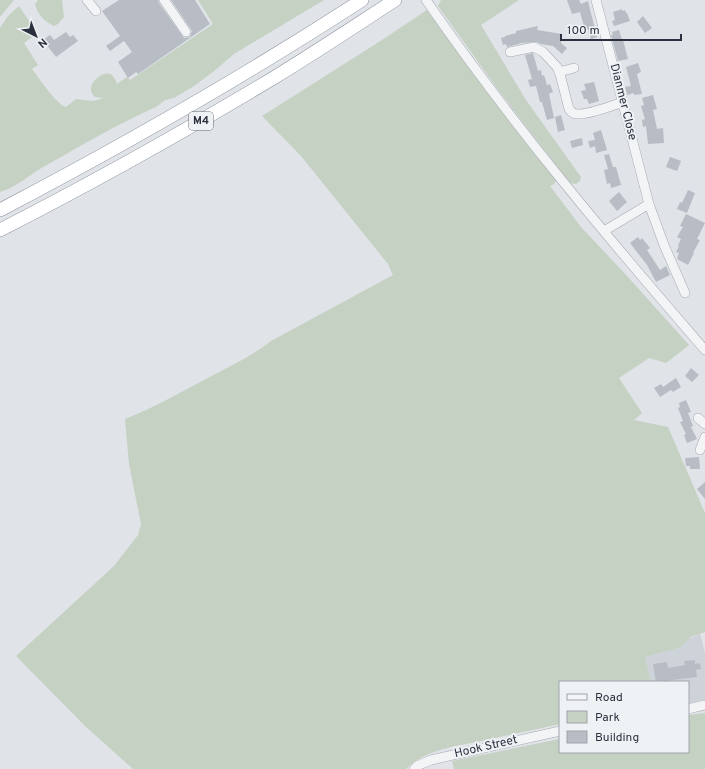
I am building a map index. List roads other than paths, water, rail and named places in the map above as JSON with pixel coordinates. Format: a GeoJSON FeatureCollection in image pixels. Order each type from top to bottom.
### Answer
{"type":"FeatureCollection","features":[{"type":"Feature","properties":{"kind":"highway","name":"M4"},"geometry":{"type":"LineString","coordinates":[[0,210],[142,133],[264,62],[362,0]]}},
{"type":"Feature","properties":{"kind":"highway","name":"M4"},"geometry":{"type":"LineString","coordinates":[[0,230],[129,162],[209,116],[276,76],[395,0]]}},
{"type":"Feature","properties":{"kind":"street"},"geometry":{"type":"LineString","coordinates":[[87,0],[96,11]]}},
{"type":"Feature","properties":{"kind":"street"},"geometry":{"type":"LineString","coordinates":[[164,0],[186,32]]}},
{"type":"Feature","properties":{"kind":"street"},"geometry":{"type":"LineString","coordinates":[[426,0],[502,106],[604,232],[705,350]]}},
{"type":"Feature","properties":{"kind":"street","name":"Dianmer Close"},"geometry":{"type":"LineString","coordinates":[[596,0],[649,204],[664,245],[685,293]]}},
{"type":"Feature","properties":{"kind":"street"},"geometry":{"type":"LineString","coordinates":[[510,52],[534,47],[538,48],[550,58],[559,72],[569,109],[573,113],[585,113],[623,102]]}},
{"type":"Feature","properties":{"kind":"street"},"geometry":{"type":"LineString","coordinates":[[559,72],[574,68]]}},
{"type":"Feature","properties":{"kind":"street"},"geometry":{"type":"LineString","coordinates":[[604,232],[649,204]]}},
{"type":"Feature","properties":{"kind":"street"},"geometry":{"type":"LineString","coordinates":[[700,450],[705,437]]}},
{"type":"Feature","properties":{"kind":"street"},"geometry":{"type":"LineString","coordinates":[[689,708],[705,705]]}},
{"type":"Feature","properties":{"kind":"street","name":"Hook Street"},"geometry":{"type":"LineString","coordinates":[[414,769],[417,766],[431,760],[559,731]]}}]}
